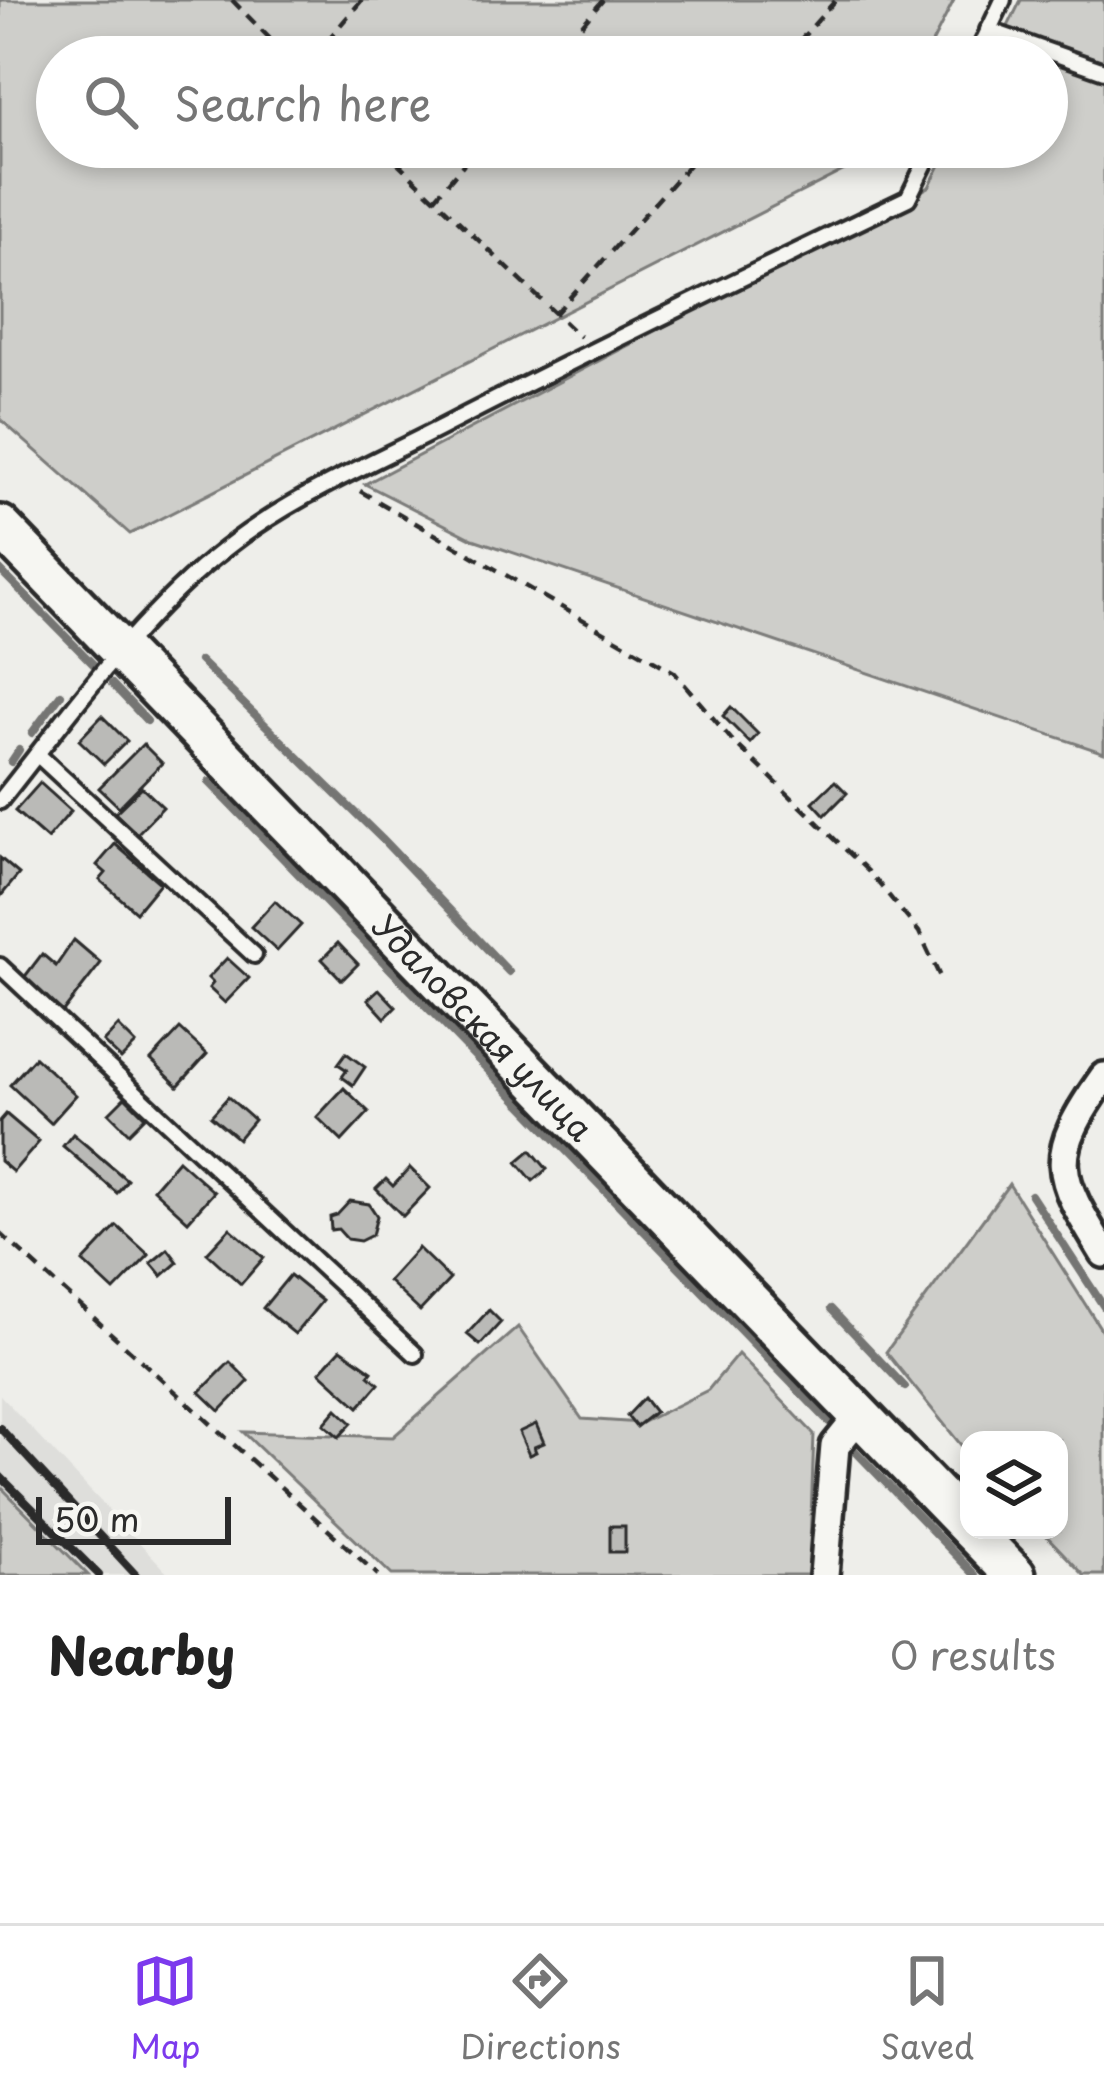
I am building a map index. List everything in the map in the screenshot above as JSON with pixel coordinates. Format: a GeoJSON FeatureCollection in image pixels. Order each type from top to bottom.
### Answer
{"type":"FeatureCollection","features":[{"type":"Feature","properties":{"kind":"main road","name":"Удаловская улица"},"geometry":{"type":"LineString","coordinates":[[4,537],[960,1519]]}},
{"type":"Feature","properties":{"kind":"main road","name":"Удаловская улица"},"geometry":{"type":"LineString","coordinates":[[980,1539],[1015,1575]]}},
{"type":"Feature","properties":{"kind":"street"},"geometry":{"type":"LineString","coordinates":[[1104,1078],[1082,1109],[1062,1151],[1069,1191],[1104,1253]]}},
{"type":"Feature","properties":{"kind":"street"},"geometry":{"type":"LineString","coordinates":[[824,1575],[835,1445],[860,1415]]}},
{"type":"Feature","properties":{"kind":"lane"},"geometry":{"type":"LineString","coordinates":[[985,36],[1003,0]]}},
{"type":"Feature","properties":{"kind":"lane"},"geometry":{"type":"LineString","coordinates":[[988,30],[1005,36]]}},
{"type":"Feature","properties":{"kind":"lane"},"geometry":{"type":"LineString","coordinates":[[1068,58],[1104,71]]}},
{"type":"Feature","properties":{"kind":"lane"},"geometry":{"type":"LineString","coordinates":[[0,801],[121,652],[222,551],[275,513],[592,350],[908,198],[923,168]]}},
{"type":"Feature","properties":{"kind":"lane"},"geometry":{"type":"LineString","coordinates":[[37,754],[254,955]]}},
{"type":"Feature","properties":{"kind":"lane"},"geometry":{"type":"LineString","coordinates":[[0,966],[415,1354]]}},
{"type":"Feature","properties":{"kind":"path"},"geometry":{"type":"LineString","coordinates":[[232,0],[267,36]]}},
{"type":"Feature","properties":{"kind":"path"},"geometry":{"type":"LineString","coordinates":[[331,36],[362,0]]}},
{"type":"Feature","properties":{"kind":"path"},"geometry":{"type":"LineString","coordinates":[[572,36],[603,0]]}},
{"type":"Feature","properties":{"kind":"path"},"geometry":{"type":"LineString","coordinates":[[804,36],[836,0]]}},
{"type":"Feature","properties":{"kind":"path"},"geometry":{"type":"LineString","coordinates":[[402,168],[592,350]]}},
{"type":"Feature","properties":{"kind":"path"},"geometry":{"type":"LineString","coordinates":[[434,199],[460,168]]}},
{"type":"Feature","properties":{"kind":"path"},"geometry":{"type":"LineString","coordinates":[[555,314],[686,168]]}},
{"type":"Feature","properties":{"kind":"path"},"geometry":{"type":"LineString","coordinates":[[339,480],[674,672],[730,740],[871,874],[919,932],[940,980]]}},
{"type":"Feature","properties":{"kind":"path"},"geometry":{"type":"LineString","coordinates":[[0,1233],[378,1575]]}},
{"type":"Feature","properties":{"kind":"shaded area"},"geometry":{"type":"Polygon","coordinates":[[[0,0],[954,0],[936,36],[36,36],[36,168],[849,168],[130,534],[0,419],[0,0]]]}},
{"type":"Feature","properties":{"kind":"shaded area"},"geometry":{"type":"Polygon","coordinates":[[[1021,0],[1104,0],[1104,753],[473,539],[365,484],[929,187],[938,168],[1068,168],[1068,36],[1003,36],[1021,0]]]}},
{"type":"Feature","properties":{"kind":"shaded area"},"geometry":{"type":"Polygon","coordinates":[[[1009,1184],[1104,1334],[1104,1575],[1084,1575],[1050,1539],[1068,1539],[1068,1431],[960,1431],[960,1444],[886,1352],[1009,1184]]]}},
{"type":"Feature","properties":{"kind":"shaded area"},"geometry":{"type":"Polygon","coordinates":[[[518,1327],[582,1419],[641,1423],[708,1390],[738,1354],[814,1434],[809,1575],[392,1575],[243,1432],[393,1437],[518,1327]]]}},
{"type":"Feature","properties":{"kind":"shaded area"},"geometry":{"type":"Polygon","coordinates":[[[0,1395],[170,1575],[72,1575],[0,1502],[0,1395]]]}},
{"type":"Feature","properties":{"kind":"shaded area"},"geometry":{"type":"Polygon","coordinates":[[[0,1486],[88,1575],[0,1575],[0,1486]]]}},
{"type":"Feature","properties":{"kind":"building"},"geometry":{"type":"Polygon","coordinates":[[[731,707],[758,734],[750,743],[723,716],[731,707]]]}},
{"type":"Feature","properties":{"kind":"building"},"geometry":{"type":"Polygon","coordinates":[[[102,716],[127,741],[104,764],[79,740],[102,716]]]}},
{"type":"Feature","properties":{"kind":"building"},"geometry":{"type":"Polygon","coordinates":[[[143,744],[162,763],[119,807],[99,788],[143,744]]]}},
{"type":"Feature","properties":{"kind":"building"},"geometry":{"type":"Polygon","coordinates":[[[835,781],[847,793],[825,815],[813,802],[835,781]]]}},
{"type":"Feature","properties":{"kind":"building"},"geometry":{"type":"Polygon","coordinates":[[[40,783],[71,811],[47,839],[15,811],[40,783]]]}},
{"type":"Feature","properties":{"kind":"building"},"geometry":{"type":"Polygon","coordinates":[[[142,787],[163,807],[137,834],[115,813],[142,787]]]}},
{"type":"Feature","properties":{"kind":"building"},"geometry":{"type":"Polygon","coordinates":[[[115,844],[160,883],[136,912],[100,880],[106,873],[97,865],[115,844]]]}},
{"type":"Feature","properties":{"kind":"building"},"geometry":{"type":"Polygon","coordinates":[[[0,858],[19,874],[0,897],[0,858]]]}},
{"type":"Feature","properties":{"kind":"building"},"geometry":{"type":"Polygon","coordinates":[[[275,901],[301,925],[277,951],[251,927],[275,901]]]}},
{"type":"Feature","properties":{"kind":"building"},"geometry":{"type":"Polygon","coordinates":[[[74,940],[101,963],[63,1012],[23,979],[42,954],[56,966],[74,940]]]}},
{"type":"Feature","properties":{"kind":"building"},"geometry":{"type":"Polygon","coordinates":[[[338,943],[358,964],[342,980],[322,959],[338,943]]]}},
{"type":"Feature","properties":{"kind":"building"},"geometry":{"type":"Polygon","coordinates":[[[227,958],[249,978],[225,1003],[209,988],[213,983],[208,978],[227,958]]]}},
{"type":"Feature","properties":{"kind":"building"},"geometry":{"type":"Polygon","coordinates":[[[379,989],[396,1007],[385,1018],[368,999],[379,989]]]}},
{"type":"Feature","properties":{"kind":"building"},"geometry":{"type":"Polygon","coordinates":[[[118,1026],[136,1044],[121,1059],[103,1042],[118,1026]]]}},
{"type":"Feature","properties":{"kind":"building"},"geometry":{"type":"Polygon","coordinates":[[[180,1029],[207,1054],[178,1086],[151,1060],[180,1029]]]}},
{"type":"Feature","properties":{"kind":"building"},"geometry":{"type":"Polygon","coordinates":[[[346,1053],[365,1067],[353,1085],[342,1077],[347,1070],[338,1064],[346,1053]]]}},
{"type":"Feature","properties":{"kind":"building"},"geometry":{"type":"Polygon","coordinates":[[[35,1057],[76,1095],[51,1123],[10,1085],[35,1057]]]}},
{"type":"Feature","properties":{"kind":"building"},"geometry":{"type":"Polygon","coordinates":[[[344,1088],[369,1112],[342,1141],[317,1117],[344,1088]]]}},
{"type":"Feature","properties":{"kind":"building"},"geometry":{"type":"Polygon","coordinates":[[[125,1097],[145,1117],[129,1133],[109,1113],[125,1097]]]}},
{"type":"Feature","properties":{"kind":"building"},"geometry":{"type":"Polygon","coordinates":[[[228,1097],[254,1120],[238,1139],[211,1116],[228,1097]]]}},
{"type":"Feature","properties":{"kind":"building"},"geometry":{"type":"Polygon","coordinates":[[[6,1114],[39,1142],[13,1172],[0,1161],[0,1121],[6,1114]]]}},
{"type":"Feature","properties":{"kind":"building"},"geometry":{"type":"Polygon","coordinates":[[[73,1134],[127,1180],[117,1193],[63,1146],[73,1134]]]}},
{"type":"Feature","properties":{"kind":"building"},"geometry":{"type":"Polygon","coordinates":[[[531,1150],[547,1169],[533,1181],[517,1162],[531,1150]]]}},
{"type":"Feature","properties":{"kind":"building"},"geometry":{"type":"Polygon","coordinates":[[[178,1160],[214,1192],[188,1221],[153,1189],[178,1160]]]}},
{"type":"Feature","properties":{"kind":"building"},"geometry":{"type":"Polygon","coordinates":[[[410,1168],[430,1188],[403,1216],[376,1189],[386,1179],[393,1186],[410,1168]]]}},
{"type":"Feature","properties":{"kind":"building"},"geometry":{"type":"Polygon","coordinates":[[[350,1201],[369,1204],[377,1216],[372,1235],[360,1241],[331,1230],[330,1217],[350,1201]]]}},
{"type":"Feature","properties":{"kind":"building"},"geometry":{"type":"Polygon","coordinates":[[[117,1226],[149,1255],[114,1291],[83,1262],[117,1226]]]}},
{"type":"Feature","properties":{"kind":"building"},"geometry":{"type":"Polygon","coordinates":[[[230,1228],[264,1258],[241,1284],[207,1253],[230,1228]]]}},
{"type":"Feature","properties":{"kind":"building"},"geometry":{"type":"Polygon","coordinates":[[[418,1248],[450,1279],[420,1311],[388,1281],[418,1248]]]}},
{"type":"Feature","properties":{"kind":"building"},"geometry":{"type":"Polygon","coordinates":[[[168,1249],[178,1262],[162,1276],[151,1263],[168,1249]]]}},
{"type":"Feature","properties":{"kind":"building"},"geometry":{"type":"Polygon","coordinates":[[[290,1275],[322,1301],[295,1334],[263,1308],[290,1275]]]}},
{"type":"Feature","properties":{"kind":"building"},"geometry":{"type":"Polygon","coordinates":[[[489,1310],[501,1322],[480,1345],[467,1334],[489,1310]]]}},
{"type":"Feature","properties":{"kind":"building"},"geometry":{"type":"Polygon","coordinates":[[[341,1349],[372,1371],[369,1375],[379,1384],[359,1407],[320,1372],[341,1349]]]}},
{"type":"Feature","properties":{"kind":"building"},"geometry":{"type":"Polygon","coordinates":[[[230,1362],[249,1381],[220,1411],[200,1392],[230,1362]]]}},
{"type":"Feature","properties":{"kind":"building"},"geometry":{"type":"Polygon","coordinates":[[[644,1398],[655,1412],[636,1427],[627,1416],[644,1398]]]}},
{"type":"Feature","properties":{"kind":"building"},"geometry":{"type":"Polygon","coordinates":[[[337,1409],[352,1423],[339,1437],[324,1424],[337,1409]]]}},
{"type":"Feature","properties":{"kind":"building"},"geometry":{"type":"Polygon","coordinates":[[[536,1424],[544,1443],[529,1455],[519,1432],[536,1424]]]}},
{"type":"Feature","properties":{"kind":"building"},"geometry":{"type":"Polygon","coordinates":[[[610,1526],[625,1526],[625,1552],[610,1552],[610,1526]]]}},
{"type":"Feature","properties":{"kind":"waterway"},"geometry":{"type":"LineString","coordinates":[[0,570],[97,668]]}},
{"type":"Feature","properties":{"kind":"waterway"},"geometry":{"type":"LineString","coordinates":[[200,661],[382,839],[509,972]]}},
{"type":"Feature","properties":{"kind":"waterway"},"geometry":{"type":"LineString","coordinates":[[112,684],[147,721]]}},
{"type":"Feature","properties":{"kind":"waterway"},"geometry":{"type":"LineString","coordinates":[[32,733],[61,694]]}},
{"type":"Feature","properties":{"kind":"waterway"},"geometry":{"type":"LineString","coordinates":[[11,762],[19,750]]}},
{"type":"Feature","properties":{"kind":"waterway"},"geometry":{"type":"LineString","coordinates":[[209,782],[829,1422]]}},
{"type":"Feature","properties":{"kind":"waterway"},"geometry":{"type":"LineString","coordinates":[[1031,1195],[1104,1307]]}},
{"type":"Feature","properties":{"kind":"waterway"},"geometry":{"type":"LineString","coordinates":[[831,1309],[905,1387]]}},
{"type":"Feature","properties":{"kind":"waterway"},"geometry":{"type":"LineString","coordinates":[[854,1450],[975,1575]]}},
{"type":"Feature","properties":{"kind":"railway"},"geometry":{"type":"LineString","coordinates":[[0,1428],[136,1575]]}},
{"type":"Feature","properties":{"kind":"railway"},"geometry":{"type":"LineString","coordinates":[[0,1476],[99,1575]]}}]}
